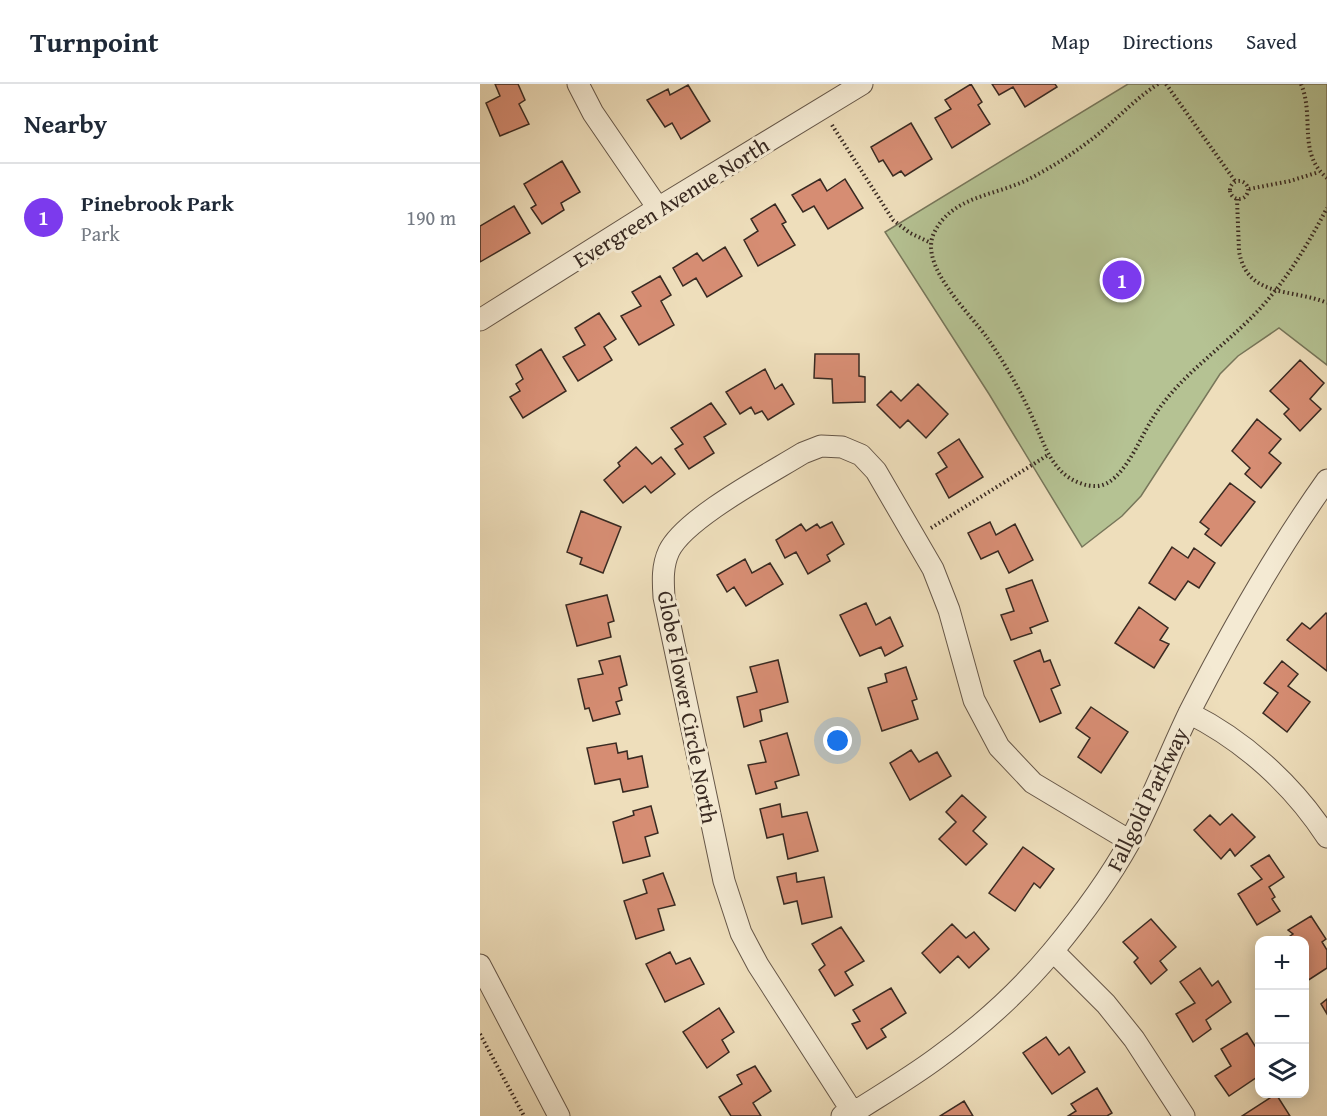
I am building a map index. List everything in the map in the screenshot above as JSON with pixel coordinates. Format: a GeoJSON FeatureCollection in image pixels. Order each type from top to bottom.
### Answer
{"type":"FeatureCollection","features":[{"type":"Feature","properties":{"kind":"street"},"geometry":{"type":"LineString","coordinates":[[578,84],[593,113],[658,208]]}},
{"type":"Feature","properties":{"kind":"street","name":"Evergreen Avenue North"},"geometry":{"type":"LineString","coordinates":[[480,320],[862,84]]}},
{"type":"Feature","properties":{"kind":"street","name":"Globe Flower Circle North"},"geometry":{"type":"LineString","coordinates":[[850,1115],[758,965],[741,933],[724,881],[664,597],[662,574],[669,551],[682,533],[698,519],[803,453],[821,446],[842,447],[861,455],[876,471],[933,569],[949,610],[974,700],[999,747],[1033,783],[1130,841]]}},
{"type":"Feature","properties":{"kind":"street","name":"Fallgold Parkway"},"geometry":{"type":"LineString","coordinates":[[850,1115],[935,1060],[980,1026],[1016,992],[1053,951],[1090,903],[1130,841],[1189,713],[1229,636],[1267,570],[1327,480]]}},
{"type":"Feature","properties":{"kind":"street"},"geometry":{"type":"LineString","coordinates":[[1189,713],[1255,756],[1283,781],[1296,794],[1327,837]]}},
{"type":"Feature","properties":{"kind":"street"},"geometry":{"type":"LineString","coordinates":[[1053,951],[1113,1012],[1134,1039],[1184,1116]]}},
{"type":"Feature","properties":{"kind":"street"},"geometry":{"type":"LineString","coordinates":[[480,965],[559,1116]]}},
{"type":"Feature","properties":{"kind":"path"},"geometry":{"type":"LineString","coordinates":[[1158,84],[1060,162],[1017,185],[974,198],[951,212],[942,221],[931,243],[932,258],[938,271],[979,326],[1005,366],[1033,418],[1048,455],[1063,473],[1083,484],[1102,485],[1116,477],[1166,399],[1178,385],[1245,324],[1275,291],[1309,245],[1327,208]]}},
{"type":"Feature","properties":{"kind":"path"},"geometry":{"type":"LineString","coordinates":[[1166,84],[1235,182],[1245,184],[1249,189],[1248,195],[1237,199],[1232,195],[1231,185],[1235,182]]}},
{"type":"Feature","properties":{"kind":"path"},"geometry":{"type":"LineString","coordinates":[[1301,84],[1307,113],[1309,152],[1319,172],[1327,178]]}},
{"type":"Feature","properties":{"kind":"path"},"geometry":{"type":"LineString","coordinates":[[822,109],[893,220],[910,233],[931,243]]}},
{"type":"Feature","properties":{"kind":"path"},"geometry":{"type":"LineString","coordinates":[[1249,189],[1290,181],[1319,172]]}},
{"type":"Feature","properties":{"kind":"path"},"geometry":{"type":"LineString","coordinates":[[1237,199],[1240,260],[1251,279],[1275,291],[1327,303]]}},
{"type":"Feature","properties":{"kind":"path"},"geometry":{"type":"LineString","coordinates":[[915,538],[1048,455]]}},
{"type":"Feature","properties":{"kind":"path"},"geometry":{"type":"LineString","coordinates":[[480,1034],[524,1116]]}},
{"type":"Feature","properties":{"kind":"green space"},"geometry":{"type":"Polygon","coordinates":[[[1128,84],[1327,84],[1327,365],[1279,328],[1238,356],[1220,374],[1141,496],[1122,516],[1082,547],[989,394],[885,232],[1128,84]]]}},
{"type":"Feature","properties":{"kind":"building"},"geometry":{"type":"Polygon","coordinates":[[[495,84],[518,84],[525,100],[519,104],[529,124],[500,136],[486,103],[500,96],[495,84]]]}},
{"type":"Feature","properties":{"kind":"building"},"geometry":{"type":"Polygon","coordinates":[[[971,84],[982,102],[978,105],[990,124],[952,148],[935,118],[951,109],[945,100],[971,84]]]}},
{"type":"Feature","properties":{"kind":"building"},"geometry":{"type":"Polygon","coordinates":[[[992,84],[1055,84],[1057,87],[1025,107],[1013,87],[999,95],[992,84]]]}},
{"type":"Feature","properties":{"kind":"building"},"geometry":{"type":"Polygon","coordinates":[[[688,85],[710,121],[681,139],[672,123],[665,127],[647,100],[668,89],[670,95],[688,85]]]}},
{"type":"Feature","properties":{"kind":"building"},"geometry":{"type":"Polygon","coordinates":[[[911,123],[932,159],[905,176],[901,171],[893,176],[883,160],[879,162],[871,147],[911,123]]]}},
{"type":"Feature","properties":{"kind":"building"},"geometry":{"type":"Polygon","coordinates":[[[562,161],[580,192],[561,203],[564,210],[542,224],[531,208],[536,205],[524,184],[562,161]]]}},
{"type":"Feature","properties":{"kind":"building"},"geometry":{"type":"Polygon","coordinates":[[[820,179],[827,191],[845,179],[863,208],[828,229],[814,206],[803,212],[792,195],[820,179]]]}},
{"type":"Feature","properties":{"kind":"building"},"geometry":{"type":"Polygon","coordinates":[[[775,204],[786,222],[782,224],[795,245],[758,266],[744,240],[758,231],[751,219],[775,204]]]}},
{"type":"Feature","properties":{"kind":"building"},"geometry":{"type":"Polygon","coordinates":[[[514,206],[530,233],[480,262],[480,226],[514,206]]]}},
{"type":"Feature","properties":{"kind":"building"},"geometry":{"type":"Polygon","coordinates":[[[725,247],[742,276],[707,297],[696,278],[683,286],[673,268],[697,253],[703,261],[725,247]]]}},
{"type":"Feature","properties":{"kind":"building"},"geometry":{"type":"Polygon","coordinates":[[[660,276],[671,295],[661,301],[674,325],[639,345],[621,316],[641,306],[632,292],[660,276]]]}},
{"type":"Feature","properties":{"kind":"building"},"geometry":{"type":"Polygon","coordinates":[[[599,313],[616,339],[604,347],[612,360],[578,381],[563,357],[585,345],[575,328],[599,313]]]}},
{"type":"Feature","properties":{"kind":"building"},"geometry":{"type":"Polygon","coordinates":[[[541,349],[566,391],[523,418],[510,397],[520,391],[516,384],[523,379],[516,365],[541,349]]]}},
{"type":"Feature","properties":{"kind":"building"},"geometry":{"type":"Polygon","coordinates":[[[815,354],[859,354],[859,376],[865,377],[865,402],[833,403],[832,379],[814,378],[815,354]]]}},
{"type":"Feature","properties":{"kind":"building"},"geometry":{"type":"Polygon","coordinates":[[[1300,360],[1324,383],[1310,399],[1321,409],[1300,431],[1284,414],[1289,409],[1270,391],[1300,360]]]}},
{"type":"Feature","properties":{"kind":"building"},"geometry":{"type":"Polygon","coordinates":[[[765,369],[775,389],[782,384],[794,404],[768,420],[762,411],[755,414],[751,407],[740,414],[726,392],[765,369]]]}},
{"type":"Feature","properties":{"kind":"building"},"geometry":{"type":"Polygon","coordinates":[[[918,384],[948,414],[926,438],[908,420],[900,428],[877,405],[891,391],[901,401],[918,384]]]}},
{"type":"Feature","properties":{"kind":"building"},"geometry":{"type":"Polygon","coordinates":[[[711,403],[726,424],[704,437],[714,453],[689,469],[675,449],[683,444],[671,428],[711,403]]]}},
{"type":"Feature","properties":{"kind":"building"},"geometry":{"type":"Polygon","coordinates":[[[1257,419],[1281,439],[1269,453],[1281,463],[1261,488],[1245,474],[1250,468],[1232,451],[1257,419]]]}},
{"type":"Feature","properties":{"kind":"building"},"geometry":{"type":"Polygon","coordinates":[[[959,439],[983,477],[949,498],[936,474],[947,467],[938,453],[959,439]]]}},
{"type":"Feature","properties":{"kind":"building"},"geometry":{"type":"Polygon","coordinates":[[[636,447],[652,464],[661,457],[675,474],[651,493],[645,486],[623,503],[604,480],[636,447]]]}},
{"type":"Feature","properties":{"kind":"building"},"geometry":{"type":"Polygon","coordinates":[[[1230,483],[1255,502],[1221,546],[1205,534],[1209,529],[1200,522],[1230,483]]]}},
{"type":"Feature","properties":{"kind":"building"},"geometry":{"type":"Polygon","coordinates":[[[581,511],[621,527],[603,573],[580,564],[582,558],[567,552],[581,511]]]}},
{"type":"Feature","properties":{"kind":"building"},"geometry":{"type":"Polygon","coordinates":[[[832,522],[844,544],[827,555],[830,561],[808,574],[796,552],[785,558],[776,540],[801,524],[806,531],[817,524],[820,528],[832,522]]]}},
{"type":"Feature","properties":{"kind":"building"},"geometry":{"type":"Polygon","coordinates":[[[990,522],[996,535],[1015,524],[1033,560],[1009,573],[998,551],[981,559],[968,533],[990,522]]]}},
{"type":"Feature","properties":{"kind":"building"},"geometry":{"type":"Polygon","coordinates":[[[1172,547],[1188,558],[1194,548],[1215,563],[1199,588],[1188,581],[1175,600],[1149,583],[1172,547]]]}},
{"type":"Feature","properties":{"kind":"building"},"geometry":{"type":"Polygon","coordinates":[[[745,559],[752,573],[770,563],[783,584],[746,606],[734,587],[727,592],[717,575],[745,559]]]}},
{"type":"Feature","properties":{"kind":"building"},"geometry":{"type":"Polygon","coordinates":[[[1032,580],[1048,621],[1030,628],[1032,633],[1011,640],[1001,615],[1014,611],[1006,589],[1032,580]]]}},
{"type":"Feature","properties":{"kind":"building"},"geometry":{"type":"Polygon","coordinates":[[[607,595],[614,621],[608,623],[611,637],[577,646],[566,605],[607,595]]]}},
{"type":"Feature","properties":{"kind":"building"},"geometry":{"type":"Polygon","coordinates":[[[866,603],[876,625],[890,617],[903,646],[885,656],[881,647],[860,656],[840,615],[866,603]]]}},
{"type":"Feature","properties":{"kind":"building"},"geometry":{"type":"Polygon","coordinates":[[[1139,607],[1168,628],[1160,640],[1169,644],[1154,668],[1115,643],[1139,607]]]}},
{"type":"Feature","properties":{"kind":"building"},"geometry":{"type":"Polygon","coordinates":[[[1326,613],[1327,671],[1287,640],[1302,623],[1310,629],[1326,613]]]}},
{"type":"Feature","properties":{"kind":"building"},"geometry":{"type":"Polygon","coordinates":[[[1040,650],[1044,662],[1050,660],[1060,685],[1051,689],[1061,713],[1040,722],[1014,661],[1040,650]]]}},
{"type":"Feature","properties":{"kind":"building"},"geometry":{"type":"Polygon","coordinates":[[[620,656],[627,685],[619,688],[622,700],[616,702],[620,714],[593,721],[589,708],[585,709],[578,679],[603,674],[599,661],[620,656]]]}},
{"type":"Feature","properties":{"kind":"building"},"geometry":{"type":"Polygon","coordinates":[[[778,660],[788,702],[760,710],[762,721],[744,727],[737,697],[757,692],[750,667],[778,660]]]}},
{"type":"Feature","properties":{"kind":"building"},"geometry":{"type":"Polygon","coordinates":[[[1282,661],[1298,674],[1288,686],[1310,702],[1287,732],[1263,713],[1278,693],[1264,683],[1282,661]]]}},
{"type":"Feature","properties":{"kind":"building"},"geometry":{"type":"Polygon","coordinates":[[[906,667],[917,699],[912,701],[918,719],[882,731],[868,688],[887,682],[885,674],[906,667]]]}},
{"type":"Feature","properties":{"kind":"building"},"geometry":{"type":"Polygon","coordinates":[[[1091,707],[1128,732],[1101,773],[1078,757],[1090,738],[1076,728],[1091,707]]]}},
{"type":"Feature","properties":{"kind":"building"},"geometry":{"type":"Polygon","coordinates":[[[787,733],[799,775],[775,782],[777,788],[756,794],[748,765],[766,762],[760,741],[787,733]]]}},
{"type":"Feature","properties":{"kind":"building"},"geometry":{"type":"Polygon","coordinates":[[[616,743],[618,753],[627,751],[628,759],[642,756],[648,787],[623,792],[620,779],[595,784],[587,748],[616,743]]]}},
{"type":"Feature","properties":{"kind":"building"},"geometry":{"type":"Polygon","coordinates":[[[911,750],[919,762],[937,752],[951,776],[910,800],[890,763],[911,750]]]}},
{"type":"Feature","properties":{"kind":"building"},"geometry":{"type":"Polygon","coordinates":[[[962,795],[986,817],[973,831],[987,844],[966,865],[939,839],[956,822],[946,812],[962,795]]]}},
{"type":"Feature","properties":{"kind":"building"},"geometry":{"type":"Polygon","coordinates":[[[780,804],[782,817],[807,812],[818,851],[788,859],[783,834],[767,838],[760,809],[780,804]]]}},
{"type":"Feature","properties":{"kind":"building"},"geometry":{"type":"Polygon","coordinates":[[[651,806],[658,833],[645,837],[650,856],[623,863],[613,822],[634,815],[633,811],[651,806]]]}},
{"type":"Feature","properties":{"kind":"building"},"geometry":{"type":"Polygon","coordinates":[[[1232,814],[1255,837],[1235,856],[1230,849],[1221,859],[1194,830],[1210,815],[1220,825],[1232,814]]]}},
{"type":"Feature","properties":{"kind":"building"},"geometry":{"type":"Polygon","coordinates":[[[1023,847],[1054,869],[1040,888],[1034,883],[1015,911],[989,893],[1023,847]]]}},
{"type":"Feature","properties":{"kind":"building"},"geometry":{"type":"Polygon","coordinates":[[[1269,855],[1284,877],[1269,887],[1275,897],[1272,899],[1280,911],[1257,925],[1238,894],[1262,879],[1251,866],[1269,855]]]}},
{"type":"Feature","properties":{"kind":"building"},"geometry":{"type":"Polygon","coordinates":[[[663,873],[675,905],[658,909],[664,930],[636,939],[624,901],[647,893],[643,880],[663,873]]]}},
{"type":"Feature","properties":{"kind":"building"},"geometry":{"type":"Polygon","coordinates":[[[796,873],[797,882],[824,877],[832,917],[802,924],[797,901],[784,904],[777,877],[796,873]]]}},
{"type":"Feature","properties":{"kind":"building"},"geometry":{"type":"Polygon","coordinates":[[[1311,916],[1326,939],[1322,942],[1327,950],[1327,968],[1309,980],[1309,936],[1290,936],[1293,934],[1288,930],[1311,916]]]}},
{"type":"Feature","properties":{"kind":"building"},"geometry":{"type":"Polygon","coordinates":[[[1151,919],[1176,947],[1160,961],[1167,970],[1151,984],[1134,962],[1138,958],[1123,942],[1151,919]]]}},
{"type":"Feature","properties":{"kind":"building"},"geometry":{"type":"Polygon","coordinates":[[[952,924],[966,938],[974,932],[989,949],[969,968],[958,956],[940,973],[922,953],[952,924]]]}},
{"type":"Feature","properties":{"kind":"building"},"geometry":{"type":"Polygon","coordinates":[[[841,927],[864,961],[845,972],[853,985],[835,996],[819,970],[825,965],[812,944],[841,927]]]}},
{"type":"Feature","properties":{"kind":"building"},"geometry":{"type":"Polygon","coordinates":[[[670,952],[676,964],[690,958],[704,984],[665,1002],[646,964],[670,952]]]}},
{"type":"Feature","properties":{"kind":"building"},"geometry":{"type":"Polygon","coordinates":[[[1200,968],[1212,986],[1218,981],[1231,1002],[1206,1020],[1211,1029],[1193,1042],[1176,1014],[1195,1003],[1180,982],[1200,968]]]}},
{"type":"Feature","properties":{"kind":"building"},"geometry":{"type":"Polygon","coordinates":[[[891,988],[906,1013],[881,1029],[886,1037],[867,1049],[852,1024],[860,1021],[853,1010],[891,988]]]}},
{"type":"Feature","properties":{"kind":"building"},"geometry":{"type":"Polygon","coordinates":[[[1327,999],[1327,1014],[1321,1004],[1327,999]]]}},
{"type":"Feature","properties":{"kind":"building"},"geometry":{"type":"Polygon","coordinates":[[[719,1008],[734,1032],[722,1040],[729,1052],[707,1068],[683,1032],[719,1008]]]}},
{"type":"Feature","properties":{"kind":"building"},"geometry":{"type":"Polygon","coordinates":[[[1247,1033],[1255,1046],[1255,1078],[1229,1096],[1215,1076],[1231,1066],[1221,1049],[1247,1033]]]}},
{"type":"Feature","properties":{"kind":"building"},"geometry":{"type":"Polygon","coordinates":[[[1046,1037],[1059,1055],[1069,1047],[1085,1072],[1052,1094],[1023,1053],[1046,1037]]]}},
{"type":"Feature","properties":{"kind":"building"},"geometry":{"type":"Polygon","coordinates":[[[755,1066],[771,1091],[753,1103],[761,1116],[731,1116],[719,1097],[742,1084],[737,1075],[755,1066]]]}},
{"type":"Feature","properties":{"kind":"building"},"geometry":{"type":"Polygon","coordinates":[[[1097,1088],[1112,1113],[1107,1116],[1068,1116],[1076,1111],[1071,1104],[1097,1088]]]}},
{"type":"Feature","properties":{"kind":"building"},"geometry":{"type":"Polygon","coordinates":[[[1270,1098],[1279,1098],[1290,1116],[1242,1116],[1270,1098]]]}},
{"type":"Feature","properties":{"kind":"building"},"geometry":{"type":"Polygon","coordinates":[[[964,1101],[973,1116],[940,1116],[964,1101]]]}},
{"type":"Feature","properties":{"kind":"place","name":"Pinebrook Park"},"geometry":{"type":"Point","coordinates":[1122,280]}}]}
